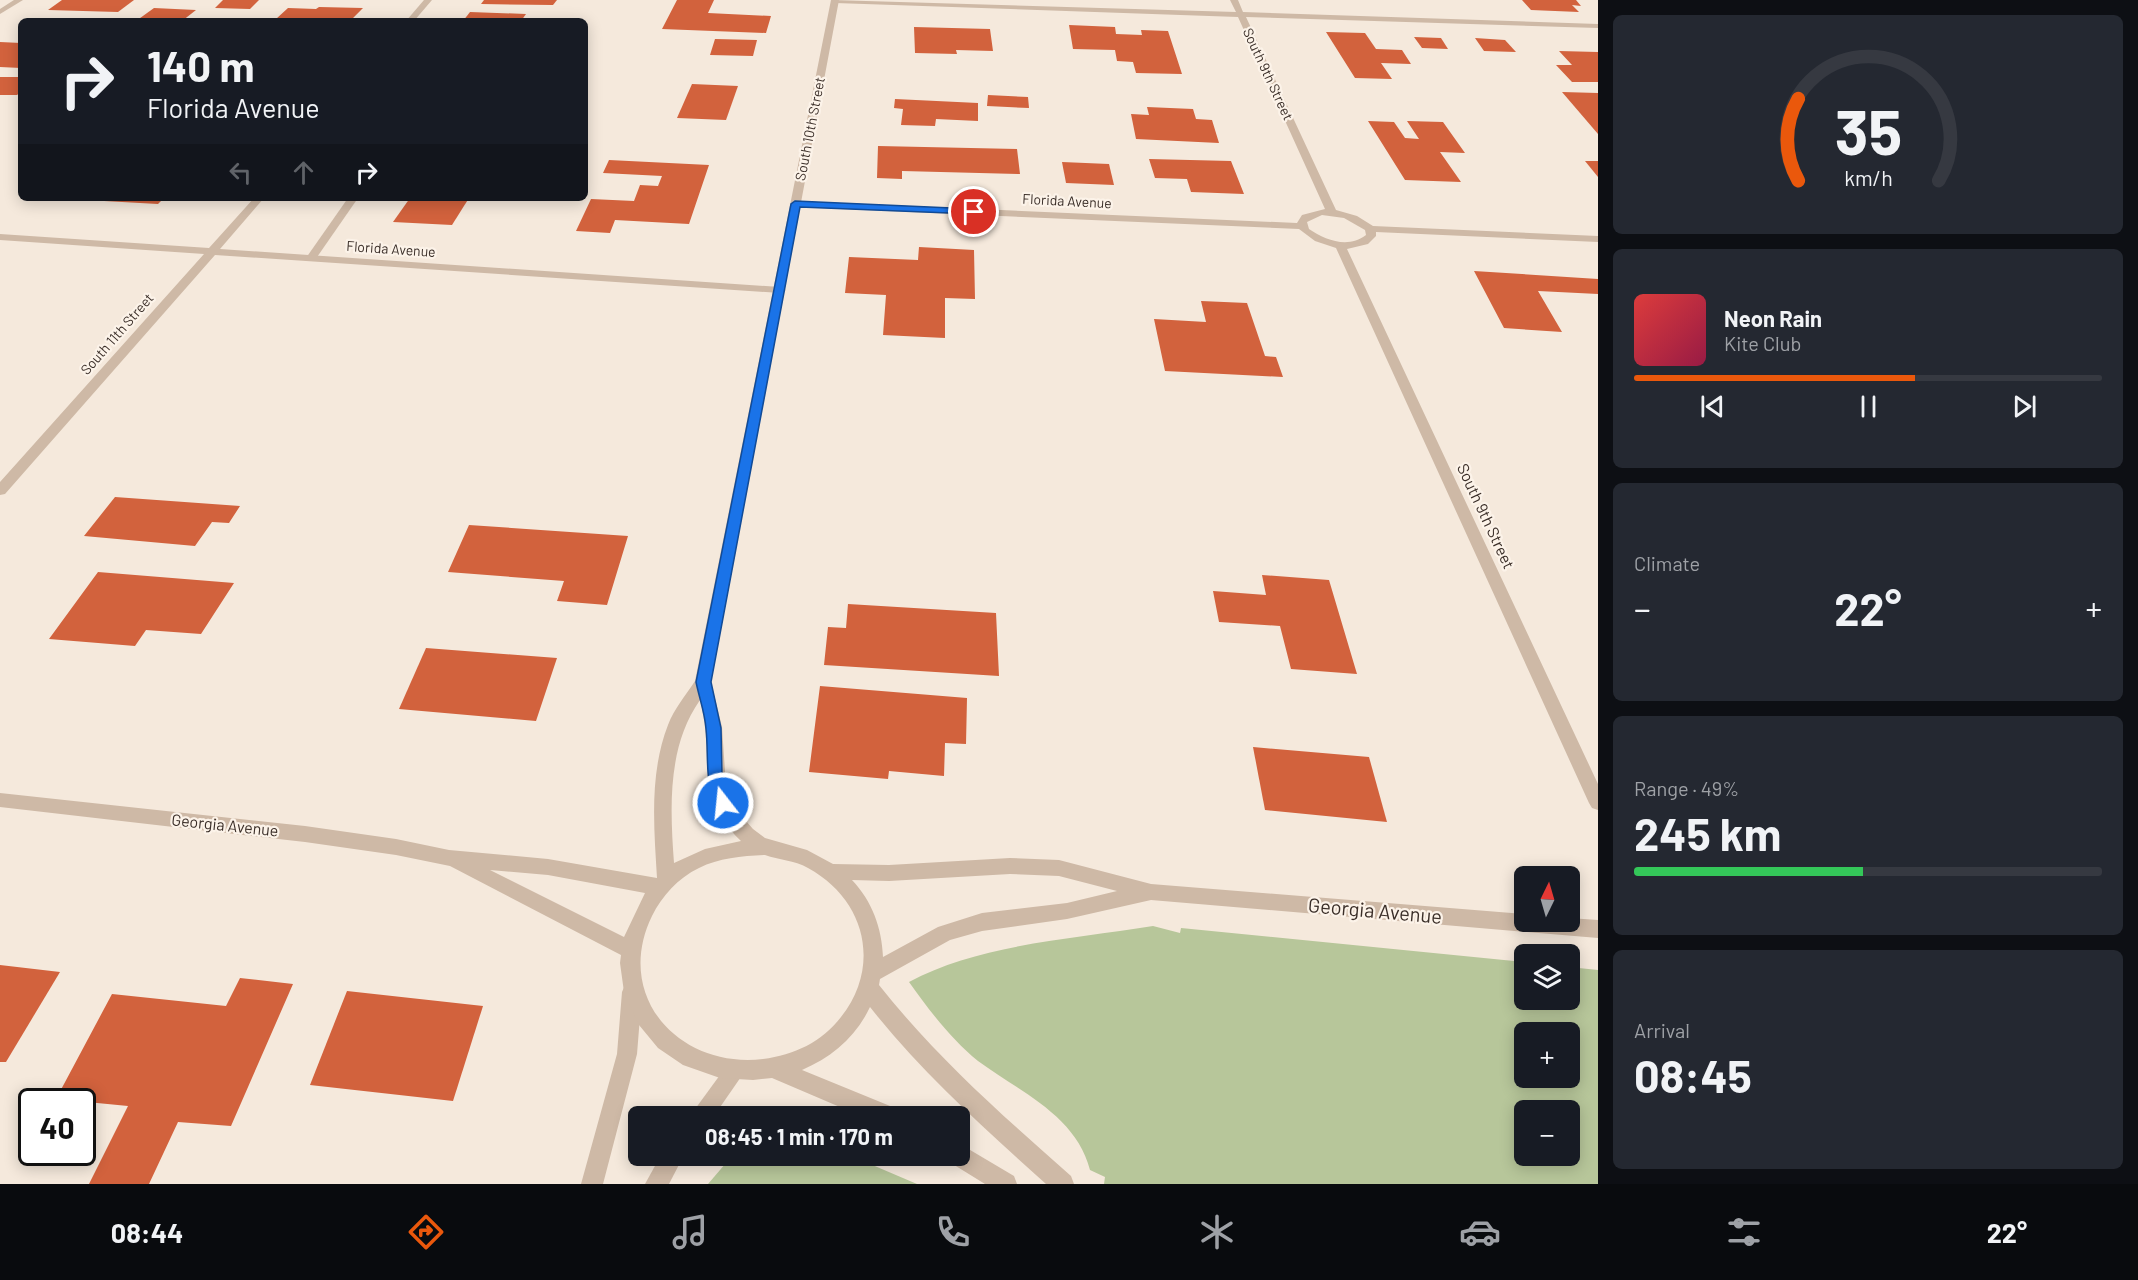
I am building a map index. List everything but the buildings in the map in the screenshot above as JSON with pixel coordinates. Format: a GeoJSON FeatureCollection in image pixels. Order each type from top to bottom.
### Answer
{"type":"FeatureCollection","features":[{"type":"Feature","properties":{"kind":"street"},"geometry":{"type":"LineString","coordinates":[[0,12],[19,0]]}},
{"type":"Feature","properties":{"kind":"street"},"geometry":{"type":"LineString","coordinates":[[413,18],[428,0]]}},
{"type":"Feature","properties":{"kind":"street","name":"South 9th Street"},"geometry":{"type":"LineString","coordinates":[[1234,0],[1332,213]]}},
{"type":"Feature","properties":{"kind":"street"},"geometry":{"type":"LineString","coordinates":[[835,1],[1598,26]]}},
{"type":"Feature","properties":{"kind":"street","name":"South 10th Street"},"geometry":{"type":"LineString","coordinates":[[662,883],[664,776],[677,723],[703,682],[835,1]]}},
{"type":"Feature","properties":{"kind":"street","name":"South 11th Street"},"geometry":{"type":"LineString","coordinates":[[0,491],[255,201]]}},
{"type":"Feature","properties":{"kind":"street"},"geometry":{"type":"LineString","coordinates":[[311,258],[351,201]]}},
{"type":"Feature","properties":{"kind":"street","name":"Florida Avenue"},"geometry":{"type":"LineString","coordinates":[[795,204],[1302,226]]}},
{"type":"Feature","properties":{"kind":"street"},"geometry":{"type":"LineString","coordinates":[[1370,229],[1371,236],[1367,240],[1340,244],[1319,240],[1302,226],[1302,221],[1306,217],[1332,213],[1352,217],[1370,229],[1598,239]]}},
{"type":"Feature","properties":{"kind":"street","name":"Florida Avenue"},"geometry":{"type":"LineString","coordinates":[[0,237],[780,290]]}},
{"type":"Feature","properties":{"kind":"street","name":"South 9th Street"},"geometry":{"type":"LineString","coordinates":[[1340,244],[1598,803]]}},
{"type":"Feature","properties":{"kind":"street","name":"South 10th Street"},"geometry":{"type":"LineString","coordinates":[[703,682],[714,728],[714,775],[723,803],[739,827],[765,847]]}},
{"type":"Feature","properties":{"kind":"street","name":"Georgia Avenue"},"geometry":{"type":"LineString","coordinates":[[0,800],[305,834],[396,847],[449,858],[548,867],[662,883]]}},
{"type":"Feature","properties":{"kind":"street"},"geometry":{"type":"LineString","coordinates":[[592,1184],[627,1054],[632,992],[629,949],[639,916],[662,883],[695,860],[729,849],[765,847],[801,855],[832,872],[852,892],[866,916],[873,943],[871,981],[855,1016],[835,1040],[807,1058],[775,1069],[735,1071],[700,1062],[670,1045],[647,1021],[632,992]]}},
{"type":"Feature","properties":{"kind":"street","name":"Georgia Avenue"},"geometry":{"type":"LineString","coordinates":[[449,858],[629,949]]}},
{"type":"Feature","properties":{"kind":"street","name":"Georgia Avenue"},"geometry":{"type":"LineString","coordinates":[[832,872],[889,873],[1010,866],[1059,868],[1151,892],[1598,929]]}},
{"type":"Feature","properties":{"kind":"street","name":"Georgia Avenue"},"geometry":{"type":"LineString","coordinates":[[871,981],[945,933],[982,922],[1067,910],[1151,892]]}},
{"type":"Feature","properties":{"kind":"street"},"geometry":{"type":"LineString","coordinates":[[871,981],[903,1032],[964,1096],[1063,1184]]}},
{"type":"Feature","properties":{"kind":"street"},"geometry":{"type":"LineString","coordinates":[[775,1069],[863,1106]]}},
{"type":"Feature","properties":{"kind":"street"},"geometry":{"type":"LineString","coordinates":[[709,1106],[735,1071]]}},
{"type":"Feature","properties":{"kind":"street"},"geometry":{"type":"LineString","coordinates":[[970,1162],[1006,1184]]}},
{"type":"Feature","properties":{"kind":"street"},"geometry":{"type":"LineString","coordinates":[[656,1184],[667,1166]]}},
{"type":"Feature","properties":{"kind":"green space"},"geometry":{"type":"Polygon","coordinates":[[[1153,926],[1180,933],[1181,928],[1514,961],[1514,1010],[1580,1010],[1580,968],[1598,970],[1598,1184],[1104,1184],[1105,1177],[1090,1170],[1083,1151],[1059,1120],[1044,1106],[968,1053],[941,1024],[909,982],[936,969],[966,959],[1060,939],[1153,926]]]}},
{"type":"Feature","properties":{"kind":"green space"},"geometry":{"type":"Polygon","coordinates":[[[723,1166],[875,1166],[917,1184],[708,1184],[723,1166]]]}},
{"type":"Feature","properties":{"kind":"route"},"geometry":{"type":"LineString","coordinates":[[723,803],[714,775],[714,728],[703,682],[795,204],[974,212]]}}]}
